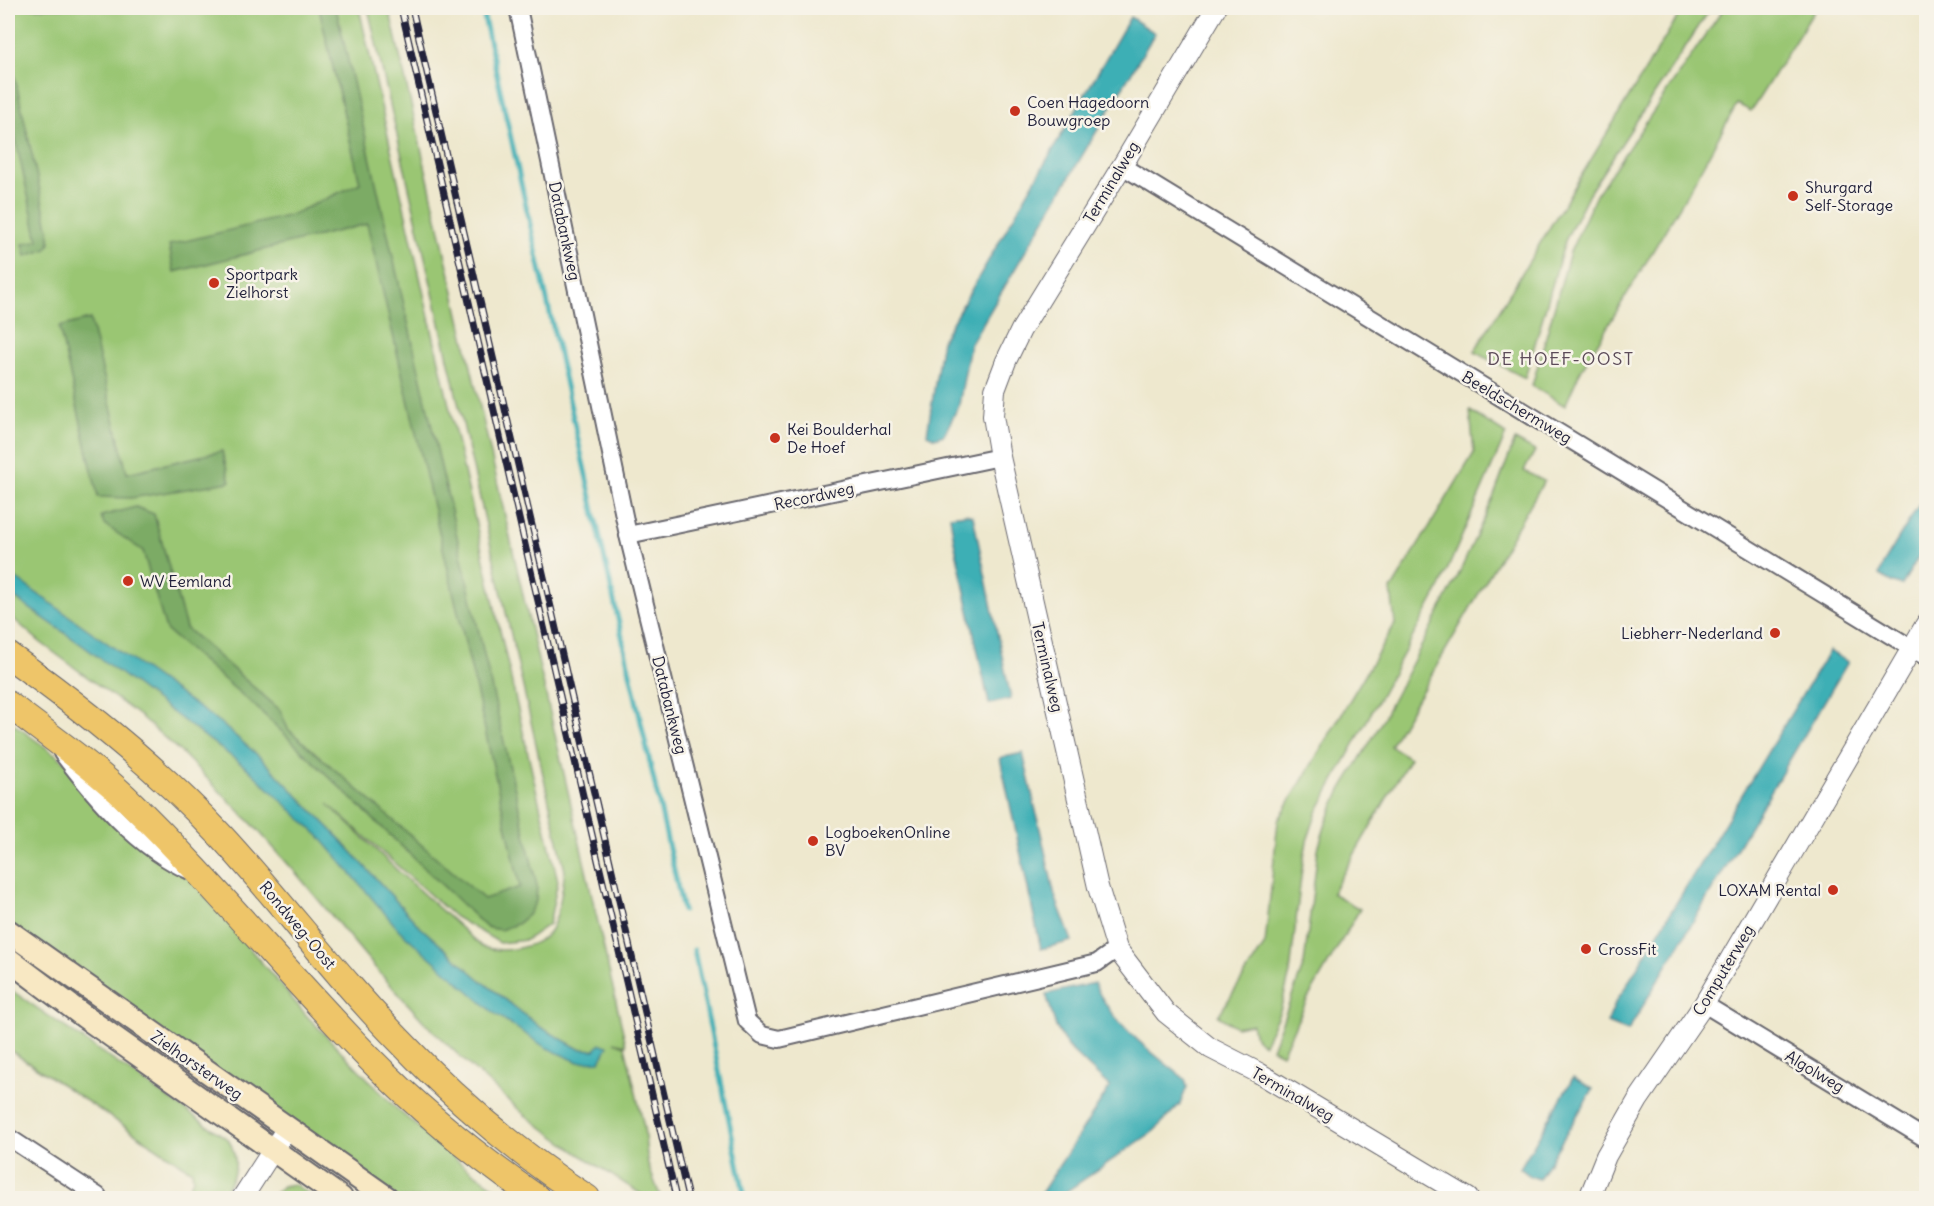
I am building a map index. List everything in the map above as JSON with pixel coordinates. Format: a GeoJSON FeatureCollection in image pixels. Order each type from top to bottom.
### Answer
{"type":"FeatureCollection","features":[{"type":"Feature","properties":{"kind":"main road","name":"Rondweg-Oost"},"geometry":{"type":"LineString","coordinates":[[8,655],[96,721],[161,776],[220,836],[406,1048],[446,1087],[510,1143],[586,1198]]}},
{"type":"Feature","properties":{"kind":"main road"},"geometry":{"type":"LineString","coordinates":[[8,704],[123,796],[203,877],[370,1059],[456,1138],[537,1198]]}},
{"type":"Feature","properties":{"kind":"main road","name":"Zielhorsterweg"},"geometry":{"type":"LineString","coordinates":[[8,931],[387,1198]]}},
{"type":"Feature","properties":{"kind":"main road","name":"Zielhorsterweg"},"geometry":{"type":"LineString","coordinates":[[8,959],[85,1017],[341,1198]]}},
{"type":"Feature","properties":{"kind":"street","name":"Databankweg"},"geometry":{"type":"LineString","coordinates":[[518,8],[628,535],[747,1021],[762,1035],[779,1039],[1097,963],[1117,949]]}},
{"type":"Feature","properties":{"kind":"street","name":"Terminalweg"},"geometry":{"type":"LineString","coordinates":[[1216,8],[1021,330],[1005,361],[994,390],[993,416],[1000,457],[1098,887],[1117,949],[1166,1013],[1210,1048],[1258,1073],[1468,1198]]}},
{"type":"Feature","properties":{"kind":"street","name":"Beeldschermweg"},"geometry":{"type":"LineString","coordinates":[[1122,166],[1919,653]]}},
{"type":"Feature","properties":{"kind":"street","name":"Recordweg"},"geometry":{"type":"LineString","coordinates":[[628,535],[1000,457]]}},
{"type":"Feature","properties":{"kind":"street","name":"Computerweg"},"geometry":{"type":"LineString","coordinates":[[1589,1198],[1606,1156],[1638,1100],[1704,1004],[1919,653],[1926,624]]}},
{"type":"Feature","properties":{"kind":"street","name":"Algolweg"},"geometry":{"type":"LineString","coordinates":[[1704,1004],[1926,1139]]}},
{"type":"Feature","properties":{"kind":"street"},"geometry":{"type":"LineString","coordinates":[[242,1198],[287,1128]]}},
{"type":"Feature","properties":{"kind":"street"},"geometry":{"type":"LineString","coordinates":[[8,1137],[98,1198]]}},
{"type":"Feature","properties":{"kind":"green space","name":"Sportpark Zielhorst"},"geometry":{"type":"Polygon","coordinates":[[[8,8],[359,8],[558,881],[549,924],[526,940],[500,943],[455,917],[328,804],[482,947],[509,950],[536,943],[550,931],[559,906],[565,871],[368,8],[389,8],[626,1045],[614,1042],[625,1046],[644,1127],[648,1165],[661,1198],[647,1198],[579,1154],[525,1115],[471,1067],[426,1024],[255,827],[184,755],[141,717],[40,642],[8,614],[8,593],[247,768],[545,1047],[595,1050],[579,1049],[540,1027],[478,978],[419,926],[338,837],[261,758],[219,722],[8,573],[8,8]]]}},
{"type":"Feature","properties":{"kind":"green space"},"geometry":{"type":"Polygon","coordinates":[[[319,8],[336,8],[537,886],[536,901],[528,915],[517,924],[500,930],[486,927],[255,706],[166,630],[143,551],[104,524],[101,516],[136,507],[154,514],[186,628],[280,710],[288,729],[484,899],[520,887],[367,224],[174,272],[169,245],[291,215],[360,183],[319,8]]]}},
{"type":"Feature","properties":{"kind":"green space"},"geometry":{"type":"Polygon","coordinates":[[[1683,8],[1711,8],[1589,193],[1565,241],[1525,378],[1474,352],[1683,8]]]}},
{"type":"Feature","properties":{"kind":"green space"},"geometry":{"type":"Polygon","coordinates":[[[1724,8],[1816,8],[1751,111],[1737,104],[1690,189],[1579,374],[1565,406],[1532,386],[1570,252],[1596,195],[1724,8]]]}},
{"type":"Feature","properties":{"kind":"green space"},"geometry":{"type":"Polygon","coordinates":[[[8,46],[50,236],[47,249],[26,256],[23,244],[38,240],[8,106],[8,46]]]}},
{"type":"Feature","properties":{"kind":"green space"},"geometry":{"type":"Polygon","coordinates":[[[90,319],[127,473],[222,451],[230,482],[131,498],[98,497],[59,327],[90,319]]]}},
{"type":"Feature","properties":{"kind":"green space"},"geometry":{"type":"Polygon","coordinates":[[[1470,411],[1506,434],[1440,587],[1317,812],[1307,841],[1302,868],[1290,973],[1280,1011],[1264,1044],[1255,1038],[1252,1024],[1236,1027],[1218,1016],[1265,944],[1278,821],[1395,624],[1391,590],[1474,453],[1470,411]]]}},
{"type":"Feature","properties":{"kind":"green space"},"geometry":{"type":"Polygon","coordinates":[[[1515,440],[1535,451],[1524,471],[1544,481],[1390,746],[1410,758],[1332,893],[1360,909],[1307,1000],[1282,1054],[1272,1049],[1304,964],[1318,849],[1326,823],[1341,790],[1375,734],[1457,578],[1493,498],[1515,440]]]}},
{"type":"Feature","properties":{"kind":"green space"},"geometry":{"type":"Polygon","coordinates":[[[8,720],[81,773],[200,890],[307,1016],[399,1111],[463,1165],[510,1198],[397,1198],[8,925],[8,720]]]}},
{"type":"Feature","properties":{"kind":"green space"},"geometry":{"type":"Polygon","coordinates":[[[8,988],[229,1140],[235,1157],[235,1170],[221,1198],[184,1198],[193,1179],[192,1171],[8,1049],[8,988]]]}},
{"type":"Feature","properties":{"kind":"green space"},"geometry":{"type":"Polygon","coordinates":[[[294,1184],[314,1198],[270,1198],[283,1186],[294,1184]]]}},
{"type":"Feature","properties":{"kind":"water"},"geometry":{"type":"Polygon","coordinates":[[[1130,17],[1155,33],[970,345],[959,405],[944,435],[935,438],[927,434],[942,340],[1130,17]]]}},
{"type":"Feature","properties":{"kind":"water"},"geometry":{"type":"Polygon","coordinates":[[[1926,493],[1926,544],[1902,585],[1893,583],[1879,575],[1883,564],[1926,493]]]}},
{"type":"Feature","properties":{"kind":"water"},"geometry":{"type":"Polygon","coordinates":[[[966,514],[973,516],[1011,699],[989,704],[950,516],[966,514]]]}},
{"type":"Feature","properties":{"kind":"water"},"geometry":{"type":"Polygon","coordinates":[[[8,573],[219,722],[261,758],[338,837],[419,926],[478,978],[540,1027],[579,1049],[595,1050],[600,1044],[608,1046],[600,1061],[578,1062],[545,1047],[494,1013],[399,930],[319,836],[247,768],[8,593],[8,573]]]}},
{"type":"Feature","properties":{"kind":"water"},"geometry":{"type":"Polygon","coordinates":[[[1829,651],[1848,662],[1628,1031],[1607,1023],[1615,1004],[1829,651]]]}},
{"type":"Feature","properties":{"kind":"water"},"geometry":{"type":"Polygon","coordinates":[[[1023,753],[1055,896],[1072,941],[1041,949],[1000,758],[1023,753]]]}},
{"type":"Feature","properties":{"kind":"water"},"geometry":{"type":"Polygon","coordinates":[[[1094,983],[1111,1012],[1146,1048],[1185,1079],[1187,1087],[1180,1104],[1154,1131],[1057,1198],[1038,1198],[1110,1087],[1067,1046],[1056,1027],[1046,994],[1094,983]]]}},
{"type":"Feature","properties":{"kind":"water"},"geometry":{"type":"Polygon","coordinates":[[[1573,1078],[1593,1089],[1539,1179],[1530,1176],[1520,1168],[1573,1078]]]}},
{"type":"Feature","properties":{"kind":"waterway"},"geometry":{"type":"LineString","coordinates":[[482,8],[683,911]]}},
{"type":"Feature","properties":{"kind":"waterway"},"geometry":{"type":"LineString","coordinates":[[694,950],[745,1198]]}},
{"type":"Feature","properties":{"kind":"railway"},"geometry":{"type":"LineString","coordinates":[[401,8],[676,1198]]}},
{"type":"Feature","properties":{"kind":"railway"},"geometry":{"type":"LineString","coordinates":[[412,8],[688,1198]]}},
{"type":"Feature","properties":{"kind":"place","name":"Coen Hagedoorn Bouwgroep"},"geometry":{"type":"Point","coordinates":[1015,111]}},
{"type":"Feature","properties":{"kind":"place","name":"Shurgard Self-Storage"},"geometry":{"type":"Point","coordinates":[1793,196]}},
{"type":"Feature","properties":{"kind":"place","name":"Sportpark Zielhorst"},"geometry":{"type":"Point","coordinates":[214,283]}},
{"type":"Feature","properties":{"kind":"place","name":"Kei Boulderhal De Hoef"},"geometry":{"type":"Point","coordinates":[775,438]}},
{"type":"Feature","properties":{"kind":"place","name":"WV Eemland"},"geometry":{"type":"Point","coordinates":[128,581]}},
{"type":"Feature","properties":{"kind":"place","name":"Liebherr-Nederland"},"geometry":{"type":"Point","coordinates":[1775,633]}},
{"type":"Feature","properties":{"kind":"place","name":"LogboekenOnline BV"},"geometry":{"type":"Point","coordinates":[813,841]}},
{"type":"Feature","properties":{"kind":"place","name":"LOXAM Rental"},"geometry":{"type":"Point","coordinates":[1833,890]}},
{"type":"Feature","properties":{"kind":"place","name":"CrossFit"},"geometry":{"type":"Point","coordinates":[1586,949]}},
{"type":"Feature","properties":{"kind":"district","name":"DE HOEF-OOST"},"geometry":{"type":"Point","coordinates":[1561,359]}}]}
